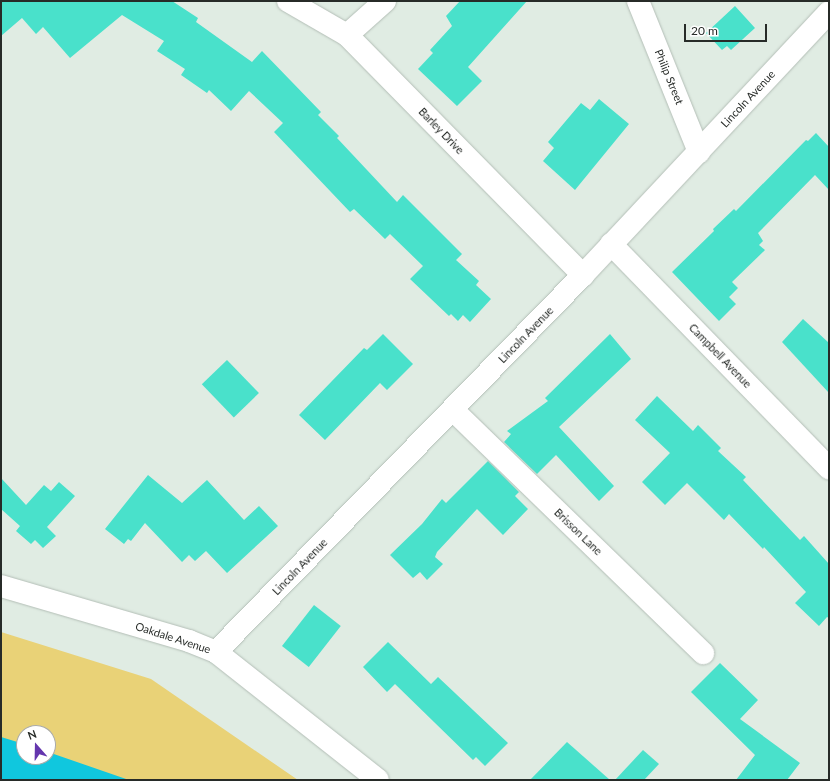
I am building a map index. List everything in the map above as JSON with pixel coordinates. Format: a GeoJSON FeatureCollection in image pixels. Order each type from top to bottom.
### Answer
{"type":"FeatureCollection","features":[{"type":"Feature","properties":{"kind":"street","name":"Barley Drive"},"geometry":{"type":"LineString","coordinates":[[288,1],[347,35],[583,275]]}},
{"type":"Feature","properties":{"kind":"street"},"geometry":{"type":"LineString","coordinates":[[347,35],[385,1]]}},
{"type":"Feature","properties":{"kind":"street","name":"Philip Street"},"geometry":{"type":"LineString","coordinates":[[638,1],[699,152]]}},
{"type":"Feature","properties":{"kind":"street","name":"Lincoln Avenue"},"geometry":{"type":"LineString","coordinates":[[216,652],[583,275],[829,12]]}},
{"type":"Feature","properties":{"kind":"street","name":"Campbell Avenue"},"geometry":{"type":"LineString","coordinates":[[612,244],[829,468]]}},
{"type":"Feature","properties":{"kind":"street","name":"Brisson Lane"},"geometry":{"type":"LineString","coordinates":[[453,410],[703,654]]}},
{"type":"Feature","properties":{"kind":"street","name":"Oakdale Avenue"},"geometry":{"type":"LineString","coordinates":[[1,586],[189,641],[216,652],[378,780]]}},
{"type":"Feature","properties":{"kind":"shaded area"},"geometry":{"type":"Polygon","coordinates":[[[1,632],[151,679],[298,780],[1,780],[1,632]]]}},
{"type":"Feature","properties":{"kind":"water"},"geometry":{"type":"Polygon","coordinates":[[[1,737],[16,742],[16,765],[56,765],[56,755],[129,780],[1,780],[1,737]]]}},
{"type":"Feature","properties":{"kind":"building"},"geometry":{"type":"Polygon","coordinates":[[[1,1],[172,1],[198,18],[196,22],[252,62],[262,51],[321,112],[318,115],[339,136],[337,138],[397,202],[403,195],[462,254],[456,260],[479,281],[476,285],[491,299],[470,322],[463,315],[458,321],[451,314],[449,316],[410,279],[423,266],[390,234],[385,239],[354,209],[350,212],[274,132],[283,123],[249,91],[231,111],[209,90],[207,93],[181,75],[185,69],[157,51],[164,41],[122,15],[70,58],[43,27],[36,34],[22,18],[1,36],[1,1]]]}},
{"type":"Feature","properties":{"kind":"building"},"geometry":{"type":"Polygon","coordinates":[[[460,1],[527,1],[468,67],[482,81],[457,106],[418,69],[433,53],[430,50],[452,26],[446,16],[460,1]]]}},
{"type":"Feature","properties":{"kind":"building"},"geometry":{"type":"Polygon","coordinates":[[[735,6],[755,28],[731,50],[727,46],[722,50],[706,33],[735,6]]]}},
{"type":"Feature","properties":{"kind":"building"},"geometry":{"type":"Polygon","coordinates":[[[599,99],[629,124],[575,190],[543,161],[554,148],[548,142],[581,103],[590,110],[599,99]]]}},
{"type":"Feature","properties":{"kind":"building"},"geometry":{"type":"Polygon","coordinates":[[[816,133],[829,147],[829,190],[815,175],[758,233],[763,241],[759,245],[765,250],[732,282],[738,288],[729,297],[736,304],[719,321],[672,272],[714,231],[713,229],[734,209],[736,211],[806,140],[808,141],[816,133]]]}},
{"type":"Feature","properties":{"kind":"building"},"geometry":{"type":"Polygon","coordinates":[[[803,319],[829,343],[829,393],[782,342],[803,319]]]}},
{"type":"Feature","properties":{"kind":"building"},"geometry":{"type":"Polygon","coordinates":[[[383,334],[413,364],[387,390],[380,383],[325,440],[299,415],[364,348],[367,350],[383,334]]]}},
{"type":"Feature","properties":{"kind":"building"},"geometry":{"type":"Polygon","coordinates":[[[610,334],[631,359],[559,427],[614,486],[599,501],[556,455],[537,474],[504,442],[511,434],[507,431],[548,401],[545,398],[610,334]]]}},
{"type":"Feature","properties":{"kind":"building"},"geometry":{"type":"Polygon","coordinates":[[[227,360],[259,393],[234,417],[202,384],[227,360]]]}},
{"type":"Feature","properties":{"kind":"building"},"geometry":{"type":"Polygon","coordinates":[[[657,396],[693,431],[698,425],[721,448],[718,451],[746,477],[743,480],[800,540],[804,536],[829,564],[829,618],[827,617],[819,626],[795,603],[806,592],[764,547],[763,549],[729,514],[724,520],[687,483],[665,505],[642,482],[670,453],[635,420],[657,396]]]}},
{"type":"Feature","properties":{"kind":"building"},"geometry":{"type":"Polygon","coordinates":[[[488,461],[519,492],[515,496],[528,509],[503,535],[477,509],[437,552],[435,557],[443,564],[427,580],[420,572],[413,578],[390,555],[422,524],[442,499],[446,503],[488,461]]]}},
{"type":"Feature","properties":{"kind":"building"},"geometry":{"type":"Polygon","coordinates":[[[148,475],[182,503],[207,480],[244,520],[259,506],[278,526],[227,573],[206,551],[195,561],[189,555],[182,562],[145,523],[131,541],[128,539],[124,544],[105,529],[148,475]]]}},
{"type":"Feature","properties":{"kind":"building"},"geometry":{"type":"Polygon","coordinates":[[[1,478],[26,505],[44,485],[51,491],[59,482],[75,496],[47,527],[56,536],[43,548],[35,540],[31,544],[16,531],[20,526],[1,509],[1,478]]]}},
{"type":"Feature","properties":{"kind":"building"},"geometry":{"type":"Polygon","coordinates":[[[314,605],[341,626],[309,667],[282,646],[314,605]]]}},
{"type":"Feature","properties":{"kind":"building"},"geometry":{"type":"Polygon","coordinates":[[[388,642],[431,684],[438,677],[508,743],[485,766],[476,757],[473,760],[395,684],[387,692],[363,667],[388,642]]]}},
{"type":"Feature","properties":{"kind":"building"},"geometry":{"type":"Polygon","coordinates":[[[720,663],[758,700],[740,719],[800,763],[787,780],[736,780],[755,755],[691,692],[720,663]]]}},
{"type":"Feature","properties":{"kind":"building"},"geometry":{"type":"Polygon","coordinates":[[[567,742],[610,780],[530,780],[567,742]]]}},
{"type":"Feature","properties":{"kind":"building"},"geometry":{"type":"Polygon","coordinates":[[[643,750],[659,764],[644,780],[615,780],[643,750]]]}}]}
